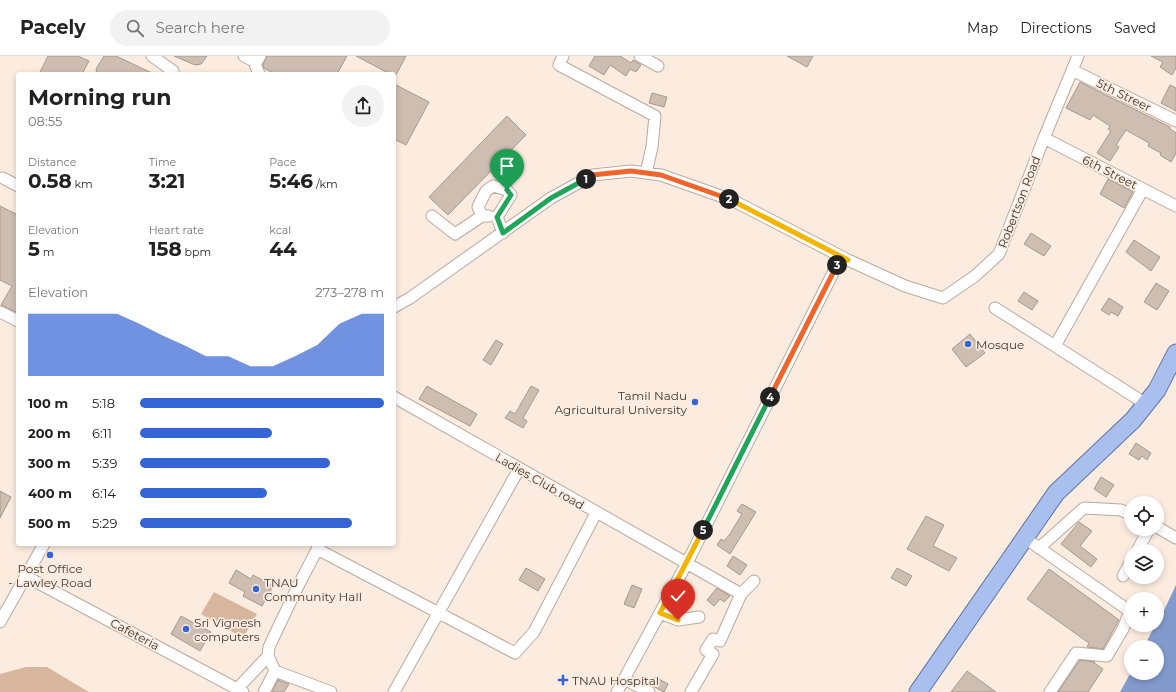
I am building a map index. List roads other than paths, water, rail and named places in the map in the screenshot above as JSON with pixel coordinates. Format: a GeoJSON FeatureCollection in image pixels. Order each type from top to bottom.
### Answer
{"type":"FeatureCollection","features":[{"type":"Feature","properties":{"kind":"main road"},"geometry":{"type":"LineString","coordinates":[[918,692],[1032,543],[1056,493],[1133,420],[1157,390],[1175,356]]}},
{"type":"Feature","properties":{"kind":"street"},"geometry":{"type":"LineString","coordinates":[[244,56],[258,59],[260,72]]}},
{"type":"Feature","properties":{"kind":"street"},"geometry":{"type":"LineString","coordinates":[[563,56],[559,65],[655,116],[653,140],[646,173]]}},
{"type":"Feature","properties":{"kind":"street"},"geometry":{"type":"LineString","coordinates":[[640,56],[658,66]]}},
{"type":"Feature","properties":{"kind":"street","name":"Robertson Road"},"geometry":{"type":"LineString","coordinates":[[848,260],[905,286],[943,298],[975,276],[999,254],[1078,56]]}},
{"type":"Feature","properties":{"kind":"street"},"geometry":{"type":"LineString","coordinates":[[156,57],[173,72]]}},
{"type":"Feature","properties":{"kind":"street","name":"5th Streer"},"geometry":{"type":"LineString","coordinates":[[1072,70],[1176,120]]}},
{"type":"Feature","properties":{"kind":"street","name":"6th Street"},"geometry":{"type":"LineString","coordinates":[[1044,138],[1176,206]]}},
{"type":"Feature","properties":{"kind":"street"},"geometry":{"type":"LineString","coordinates":[[396,306],[410,298],[551,198],[592,175],[631,171],[661,175],[732,200],[848,260]]}},
{"type":"Feature","properties":{"kind":"street"},"geometry":{"type":"LineString","coordinates":[[1,179],[16,185]]}},
{"type":"Feature","properties":{"kind":"street"},"geometry":{"type":"LineString","coordinates":[[482,216],[478,207],[486,191],[493,186],[507,190],[511,195],[497,217]]}},
{"type":"Feature","properties":{"kind":"street"},"geometry":{"type":"LineString","coordinates":[[1055,346],[1143,189]]}},
{"type":"Feature","properties":{"kind":"street"},"geometry":{"type":"LineString","coordinates":[[432,216],[455,234],[482,216],[497,217]]}},
{"type":"Feature","properties":{"kind":"street"},"geometry":{"type":"LineString","coordinates":[[497,217],[503,233]]}},
{"type":"Feature","properties":{"kind":"street"},"geometry":{"type":"LineString","coordinates":[[617,692],[687,563],[839,261],[848,260]]}},
{"type":"Feature","properties":{"kind":"street"},"geometry":{"type":"LineString","coordinates":[[995,308],[1146,404]]}},
{"type":"Feature","properties":{"kind":"street"},"geometry":{"type":"LineString","coordinates":[[0,312],[16,320]]}},
{"type":"Feature","properties":{"kind":"street","name":"Ladies Club road"},"geometry":{"type":"LineString","coordinates":[[396,401],[742,594]]}},
{"type":"Feature","properties":{"kind":"street"},"geometry":{"type":"LineString","coordinates":[[394,692],[519,469]]}},
{"type":"Feature","properties":{"kind":"street"},"geometry":{"type":"LineString","coordinates":[[1124,512],[1120,510],[1084,508],[1032,543],[1124,608]]}},
{"type":"Feature","properties":{"kind":"street"},"geometry":{"type":"LineString","coordinates":[[241,690],[268,656],[272,641],[318,547],[438,613],[515,653],[534,632],[596,513]]}},
{"type":"Feature","properties":{"kind":"street"},"geometry":{"type":"LineString","coordinates":[[1164,531],[1176,538]]}},
{"type":"Feature","properties":{"kind":"street"},"geometry":{"type":"LineString","coordinates":[[0,622],[43,546]]}},
{"type":"Feature","properties":{"kind":"street","name":"Cafeteria"},"geometry":{"type":"LineString","coordinates":[[25,576],[241,690]]}},
{"type":"Feature","properties":{"kind":"street"},"geometry":{"type":"LineString","coordinates":[[691,692],[713,654],[706,650],[713,639],[720,641],[742,594],[754,581]]}},
{"type":"Feature","properties":{"kind":"street"},"geometry":{"type":"LineString","coordinates":[[660,613],[678,620],[700,617]]}},
{"type":"Feature","properties":{"kind":"street"},"geometry":{"type":"LineString","coordinates":[[1050,692],[1076,653],[1107,656],[1124,627]]}},
{"type":"Feature","properties":{"kind":"street"},"geometry":{"type":"LineString","coordinates":[[268,656],[276,671],[331,692]]}},
{"type":"Feature","properties":{"kind":"street"},"geometry":{"type":"LineString","coordinates":[[264,692],[276,671]]}},
{"type":"Feature","properties":{"kind":"street"},"geometry":{"type":"LineString","coordinates":[[624,679],[649,692]]}},
{"type":"Feature","properties":{"kind":"water"},"geometry":{"type":"Polygon","coordinates":[[[1176,585],[1176,692],[1120,692],[1127,680],[1164,680],[1164,640],[1148,640],[1152,632],[1164,632],[1164,610],[1176,585]]]}},
{"type":"Feature","properties":{"kind":"place","name":"Mosque"},"geometry":{"type":"Point","coordinates":[968,344]}},
{"type":"Feature","properties":{"kind":"place","name":"Tamil Nadu Agricultural University"},"geometry":{"type":"Point","coordinates":[695,402]}},
{"type":"Feature","properties":{"kind":"place","name":"Post Office - Lawley Road"},"geometry":{"type":"Point","coordinates":[50,555]}},
{"type":"Feature","properties":{"kind":"place","name":"TNAU Community Hall"},"geometry":{"type":"Point","coordinates":[256,589]}},
{"type":"Feature","properties":{"kind":"place","name":"Sri Vignesh computers"},"geometry":{"type":"Point","coordinates":[186,629]}},
{"type":"Feature","properties":{"kind":"place","name":"TNAU Hospital"},"geometry":{"type":"Point","coordinates":[563,680]}}]}
